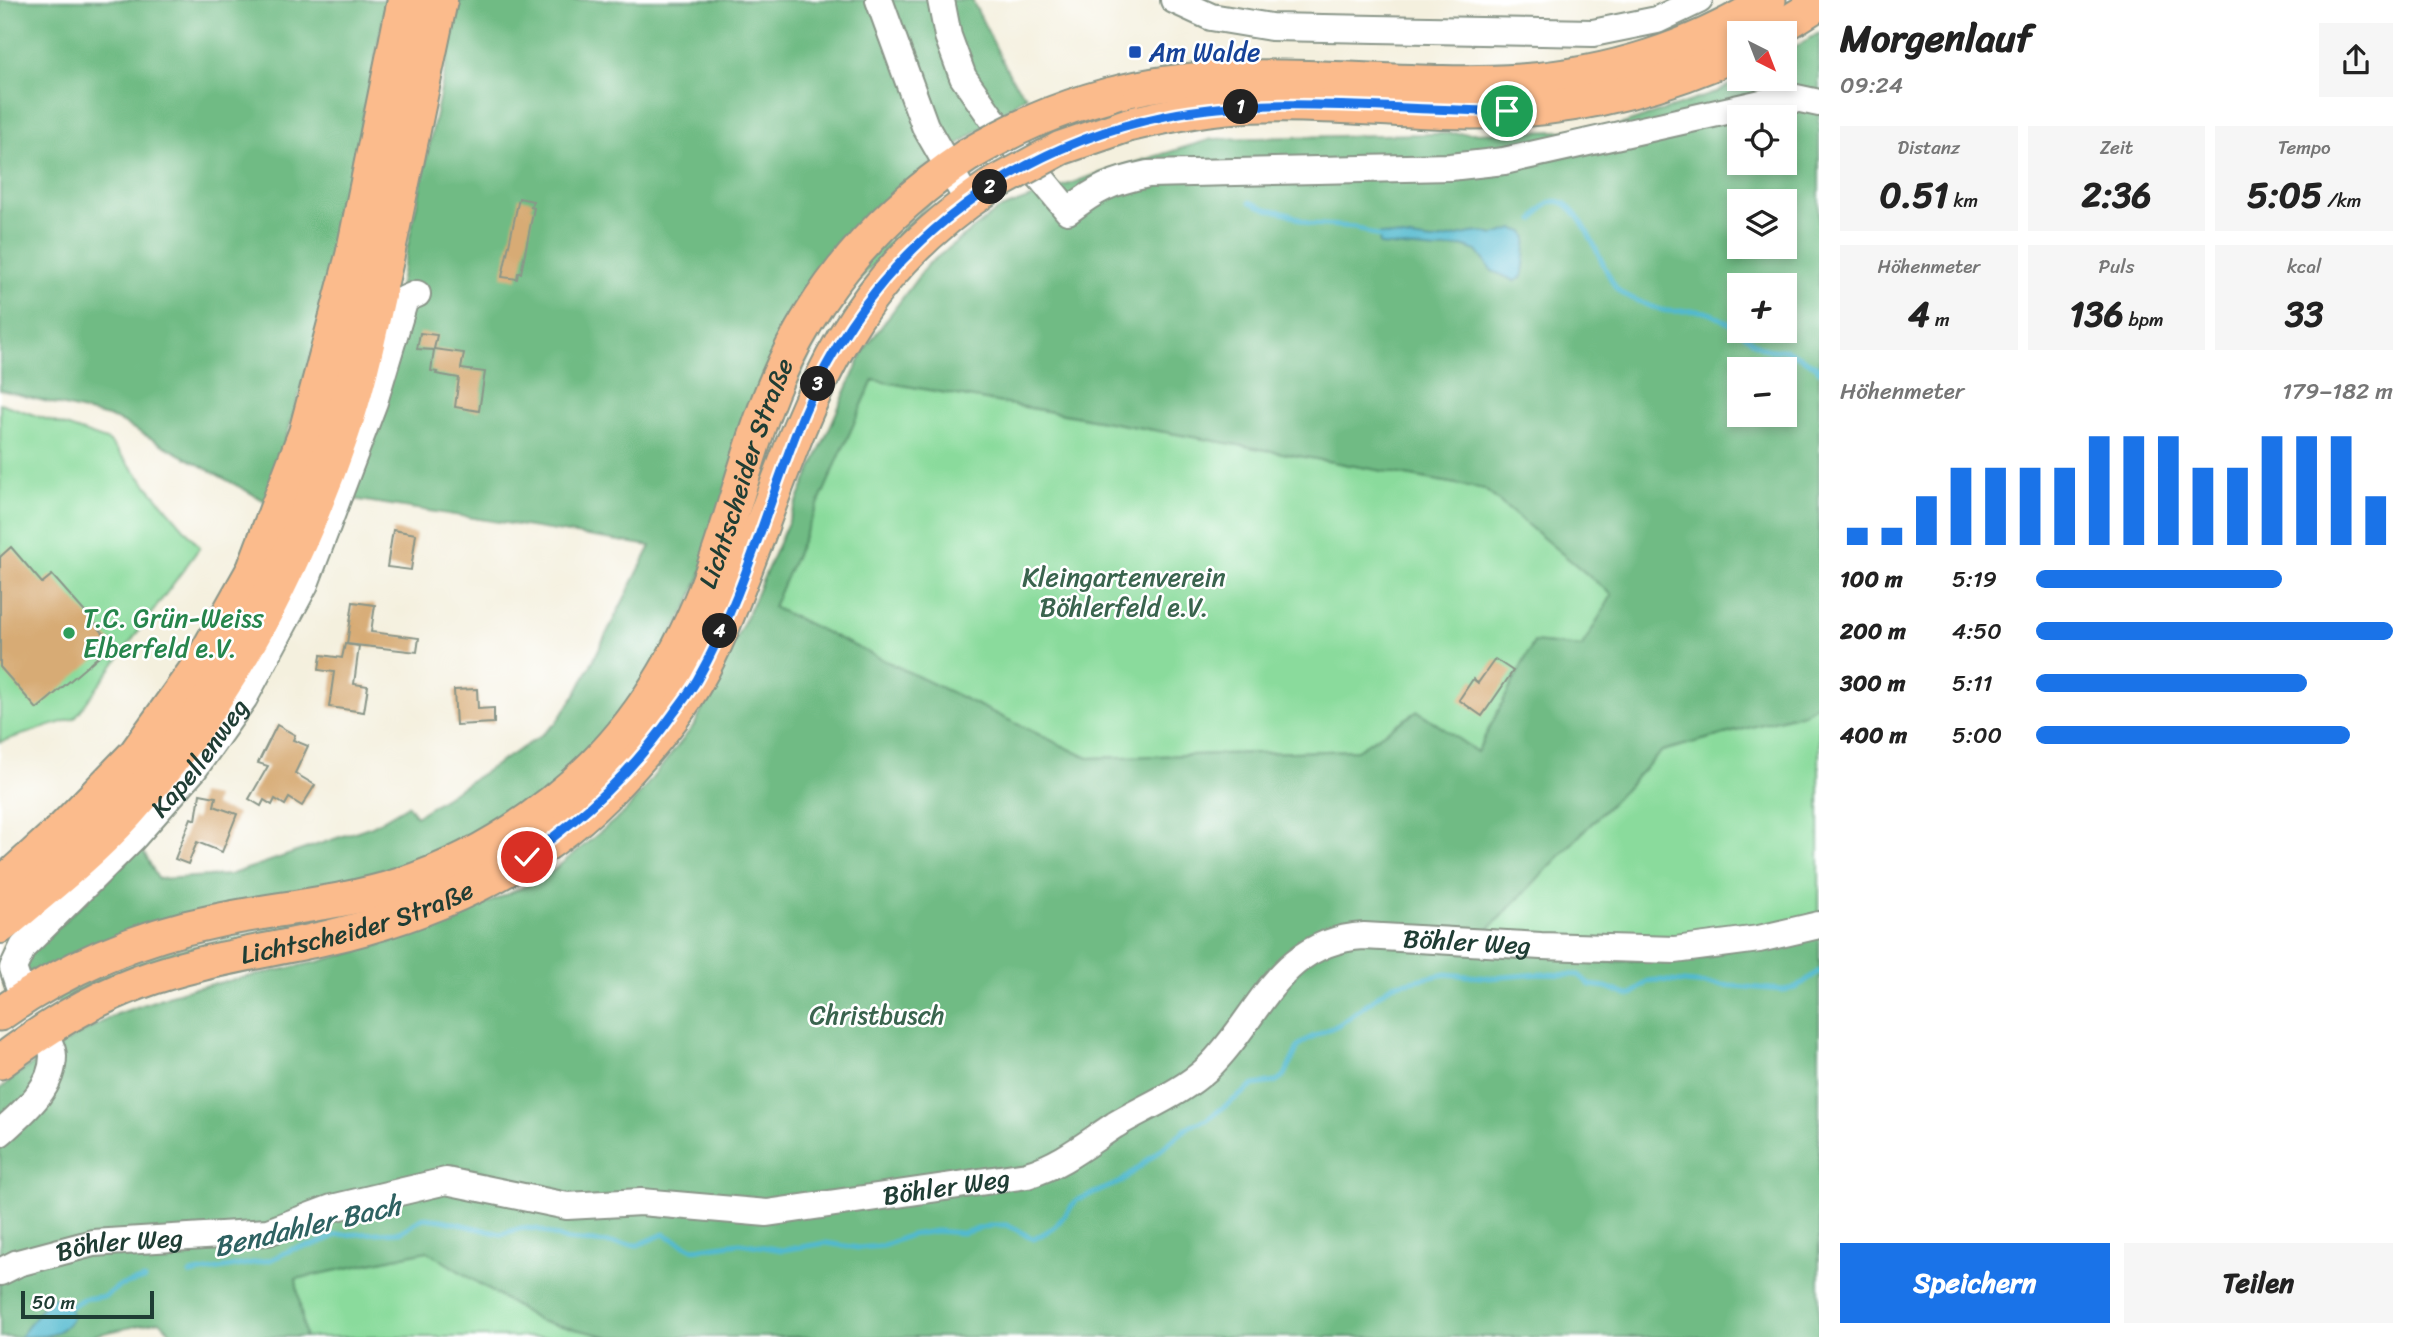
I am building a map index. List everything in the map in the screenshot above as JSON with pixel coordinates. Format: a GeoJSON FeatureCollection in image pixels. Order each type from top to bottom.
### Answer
{"type":"FeatureCollection","features":[{"type":"Feature","properties":{"kind":"highway"},"geometry":{"type":"LineString","coordinates":[[0,889],[66,829],[136,756],[202,664],[256,570],[308,433],[355,256],[407,0]]}},
{"type":"Feature","properties":{"kind":"highway"},"geometry":{"type":"LineString","coordinates":[[0,924],[68,866],[134,802],[216,695],[273,596],[341,431],[370,321],[438,0]]}},
{"type":"Feature","properties":{"kind":"main road","name":"Lichtscheider Straße"},"geometry":{"type":"LineString","coordinates":[[13,1005],[88,962],[146,939],[216,920],[343,900],[404,884],[488,846],[540,812],[566,790],[614,744],[641,710],[683,640],[718,555],[759,426],[777,380],[816,306],[836,276],[872,234],[924,186],[1010,130],[1069,106],[1108,94],[1151,85],[1243,76],[1473,82],[1563,77],[1647,57],[1719,28],[1769,0]]}},
{"type":"Feature","properties":{"kind":"main road"},"geometry":{"type":"LineString","coordinates":[[1790,21],[1819,3]]}},
{"type":"Feature","properties":{"kind":"main road","name":"Lichtscheider Straße"},"geometry":{"type":"LineString","coordinates":[[0,1062],[43,1030],[99,998],[183,969],[330,937],[445,900],[527,857],[573,824],[604,796],[651,744],[696,682],[729,612],[806,410],[826,366],[847,330],[879,285],[908,252],[979,194],[1061,148],[1128,125],[1187,112],[1253,106],[1450,111],[1507,111],[1550,107],[1585,103],[1641,90],[1727,58]]}},
{"type":"Feature","properties":{"kind":"main road","name":"Kapellenweg"},"geometry":{"type":"LineString","coordinates":[[13,1005],[43,1030]]}},
{"type":"Feature","properties":{"kind":"street"},"geometry":{"type":"LineString","coordinates":[[879,0],[925,126],[959,161],[979,194]]}},
{"type":"Feature","properties":{"kind":"street"},"geometry":{"type":"LineString","coordinates":[[941,0],[948,36],[963,77],[1044,184],[1068,211],[1114,181],[1148,174],[1450,167],[1544,153],[1775,100],[1796,98],[1819,103]]}},
{"type":"Feature","properties":{"kind":"street"},"geometry":{"type":"LineString","coordinates":[[1174,0],[1211,17],[1271,27],[1593,33],[1657,20],[1699,0]]}},
{"type":"Feature","properties":{"kind":"street","name":"Kapellenweg"},"geometry":{"type":"LineString","coordinates":[[13,1005],[13,968],[23,947],[134,837],[194,769],[244,698],[305,584],[374,402],[405,299],[417,294]]}},
{"type":"Feature","properties":{"kind":"street","name":"Böhler Weg"},"geometry":{"type":"LineString","coordinates":[[0,1272],[39,1256],[93,1243],[268,1232],[332,1208],[446,1181],[567,1206],[641,1202],[767,1213],[1027,1175],[1067,1158],[1115,1125],[1206,1070],[1236,1036],[1289,966],[1304,953],[1345,937],[1675,950],[1759,939],[1819,925]]}},
{"type":"Feature","properties":{"kind":"street","name":"Kapellenweg"},"geometry":{"type":"LineString","coordinates":[[0,1133],[28,1106],[49,1079],[53,1055],[43,1030]]}},
{"type":"Feature","properties":{"kind":"green space"},"geometry":{"type":"Polygon","coordinates":[[[0,0],[387,0],[322,319],[267,502],[116,419],[0,390],[0,0]]]}},
{"type":"Feature","properties":{"kind":"green space"},"geometry":{"type":"Polygon","coordinates":[[[460,0],[972,0],[1011,78],[1026,96],[917,174],[819,276],[689,604],[635,699],[556,786],[452,853],[32,976],[24,968],[23,960],[141,847],[158,879],[229,875],[372,826],[408,805],[416,816],[539,737],[555,724],[576,694],[651,546],[346,498],[399,287],[460,0]]]}},
{"type":"Feature","properties":{"kind":"green space","name":"Christbusch"},"geometry":{"type":"Polygon","coordinates":[[[1819,33],[1819,703],[1804,713],[1662,751],[1474,944],[1610,962],[1710,956],[1819,919],[1819,1337],[611,1337],[539,1321],[427,1251],[296,1279],[305,1337],[175,1337],[160,1321],[85,1337],[0,1337],[0,1089],[22,1071],[76,1036],[117,1014],[185,990],[317,962],[390,942],[452,919],[544,878],[626,811],[695,724],[748,613],[864,350],[927,265],[998,210],[1091,176],[1212,139],[1605,130],[1715,93],[1727,86],[1727,91],[1797,91],[1797,46],[1819,33]],[[873,380],[773,607],[1088,758],[1357,750],[1418,711],[1477,752],[1534,642],[1582,647],[1612,595],[1484,489],[873,380]]]}},
{"type":"Feature","properties":{"kind":"green space"},"geometry":{"type":"Polygon","coordinates":[[[932,201],[846,296],[820,334],[799,377],[780,428],[756,511],[459,881],[57,1002],[59,997],[109,974],[165,953],[245,935],[458,875],[774,421],[817,331],[866,262],[932,201]]]}},
{"type":"Feature","properties":{"kind":"green space","name":"Kleingartenverein Böhlerfeld e.V."},"geometry":{"type":"Polygon","coordinates":[[[873,380],[1484,489],[1613,595],[1582,647],[1534,642],[1477,752],[1418,711],[1357,750],[1088,758],[772,607],[873,380]]]}},
{"type":"Feature","properties":{"kind":"green space","name":"T.C. Grün-Weiss Elberfeld e.V."},"geometry":{"type":"Polygon","coordinates":[[[0,403],[109,441],[200,547],[75,718],[0,742],[0,403]]]}},
{"type":"Feature","properties":{"kind":"green space"},"geometry":{"type":"Polygon","coordinates":[[[1819,703],[1819,919],[1710,956],[1610,962],[1474,944],[1662,751],[1804,713],[1819,703]]]}},
{"type":"Feature","properties":{"kind":"green space"},"geometry":{"type":"Polygon","coordinates":[[[427,1251],[539,1321],[611,1337],[305,1337],[295,1279],[427,1251]]]}},
{"type":"Feature","properties":{"kind":"water"},"geometry":{"type":"Polygon","coordinates":[[[1514,229],[1524,232],[1527,238],[1523,274],[1515,281],[1492,271],[1477,251],[1462,246],[1437,250],[1380,245],[1379,237],[1380,234],[1433,241],[1471,233],[1494,235],[1514,229]]]}},
{"type":"Feature","properties":{"kind":"water"},"geometry":{"type":"Polygon","coordinates":[[[56,1297],[70,1307],[72,1319],[67,1325],[50,1335],[20,1337],[49,1298],[56,1297]]]}},
{"type":"Feature","properties":{"kind":"building"},"geometry":{"type":"Polygon","coordinates":[[[519,198],[533,201],[531,207],[534,208],[521,273],[518,273],[517,279],[502,277],[519,198]]]}},
{"type":"Feature","properties":{"kind":"building"},"geometry":{"type":"Polygon","coordinates":[[[420,333],[437,335],[434,349],[464,353],[461,369],[485,372],[479,411],[455,407],[459,378],[431,371],[434,350],[417,349],[420,333]]]}},
{"type":"Feature","properties":{"kind":"building"},"geometry":{"type":"Polygon","coordinates":[[[393,530],[416,534],[411,570],[387,567],[393,530]]]}},
{"type":"Feature","properties":{"kind":"building"},"geometry":{"type":"Polygon","coordinates":[[[11,547],[42,583],[52,575],[113,644],[37,709],[0,667],[0,557],[11,547]]]}},
{"type":"Feature","properties":{"kind":"building"},"geometry":{"type":"Polygon","coordinates":[[[353,602],[375,605],[371,632],[419,638],[417,652],[347,644],[353,602]]]}},
{"type":"Feature","properties":{"kind":"building"},"geometry":{"type":"Polygon","coordinates":[[[345,644],[359,646],[354,684],[368,686],[364,712],[329,707],[334,672],[319,670],[321,655],[342,658],[345,644]]]}},
{"type":"Feature","properties":{"kind":"building"},"geometry":{"type":"Polygon","coordinates":[[[1495,659],[1513,671],[1482,716],[1459,700],[1473,679],[1478,683],[1495,659]]]}},
{"type":"Feature","properties":{"kind":"building"},"geometry":{"type":"Polygon","coordinates":[[[477,689],[478,709],[494,708],[494,723],[456,725],[454,690],[477,689]]]}},
{"type":"Feature","properties":{"kind":"building"},"geometry":{"type":"Polygon","coordinates":[[[277,725],[295,735],[293,740],[308,746],[295,773],[315,785],[302,806],[289,798],[285,805],[275,799],[272,805],[264,800],[261,806],[249,799],[268,766],[258,763],[277,725]]]}},
{"type":"Feature","properties":{"kind":"building"},"geometry":{"type":"Polygon","coordinates":[[[200,794],[216,797],[214,806],[237,814],[222,852],[197,842],[188,864],[175,859],[191,818],[196,820],[200,794]]]}},
{"type":"Feature","properties":{"kind":"waterway"},"geometry":{"type":"LineString","coordinates":[[1250,202],[1287,213],[1309,224],[1355,227],[1379,237]]}},
{"type":"Feature","properties":{"kind":"waterway"},"geometry":{"type":"LineString","coordinates":[[1534,220],[1547,204],[1560,202],[1572,210],[1583,225],[1611,279],[1622,293],[1664,310],[1706,312],[1727,322]]}},
{"type":"Feature","properties":{"kind":"waterway"},"geometry":{"type":"LineString","coordinates":[[1755,343],[1766,349],[1785,349],[1816,366],[1819,371]]}},
{"type":"Feature","properties":{"kind":"waterway","name":"Bendahler Bach"},"geometry":{"type":"LineString","coordinates":[[190,1274],[270,1260],[293,1249],[314,1245],[337,1235],[400,1232],[423,1218],[501,1234],[522,1228],[537,1229],[566,1240],[638,1245],[664,1234],[693,1249],[740,1243],[782,1250],[826,1243],[858,1248],[883,1246],[910,1235],[936,1231],[962,1233],[993,1225],[1007,1225],[1034,1239],[1055,1227],[1077,1200],[1121,1182],[1191,1125],[1206,1120],[1254,1085],[1275,1082],[1285,1075],[1299,1045],[1340,1024],[1392,985],[1446,974],[1490,978],[1540,974],[1579,975],[1590,985],[1631,995],[1648,981],[1658,980],[1783,990],[1796,988],[1819,971]]}},
{"type":"Feature","properties":{"kind":"waterway","name":"Bendahler Bach"},"geometry":{"type":"LineString","coordinates":[[70,1307],[83,1299],[106,1296],[119,1286],[144,1279]]}},
{"type":"Feature","properties":{"kind":"place","name":"Am Walde"},"geometry":{"type":"Point","coordinates":[1135,52]}},
{"type":"Feature","properties":{"kind":"place","name":"T.C. Grün-Weiss Elberfeld e.V."},"geometry":{"type":"Point","coordinates":[69,633]}},
{"type":"Feature","properties":{"kind":"route"},"geometry":{"type":"LineString","coordinates":[[527,857],[573,824],[604,796],[651,744],[696,682],[729,612],[788,454],[826,366],[865,303],[886,276],[908,252],[968,201],[1018,170],[1061,148],[1102,132],[1187,112],[1253,106],[1507,111]]}}]}
